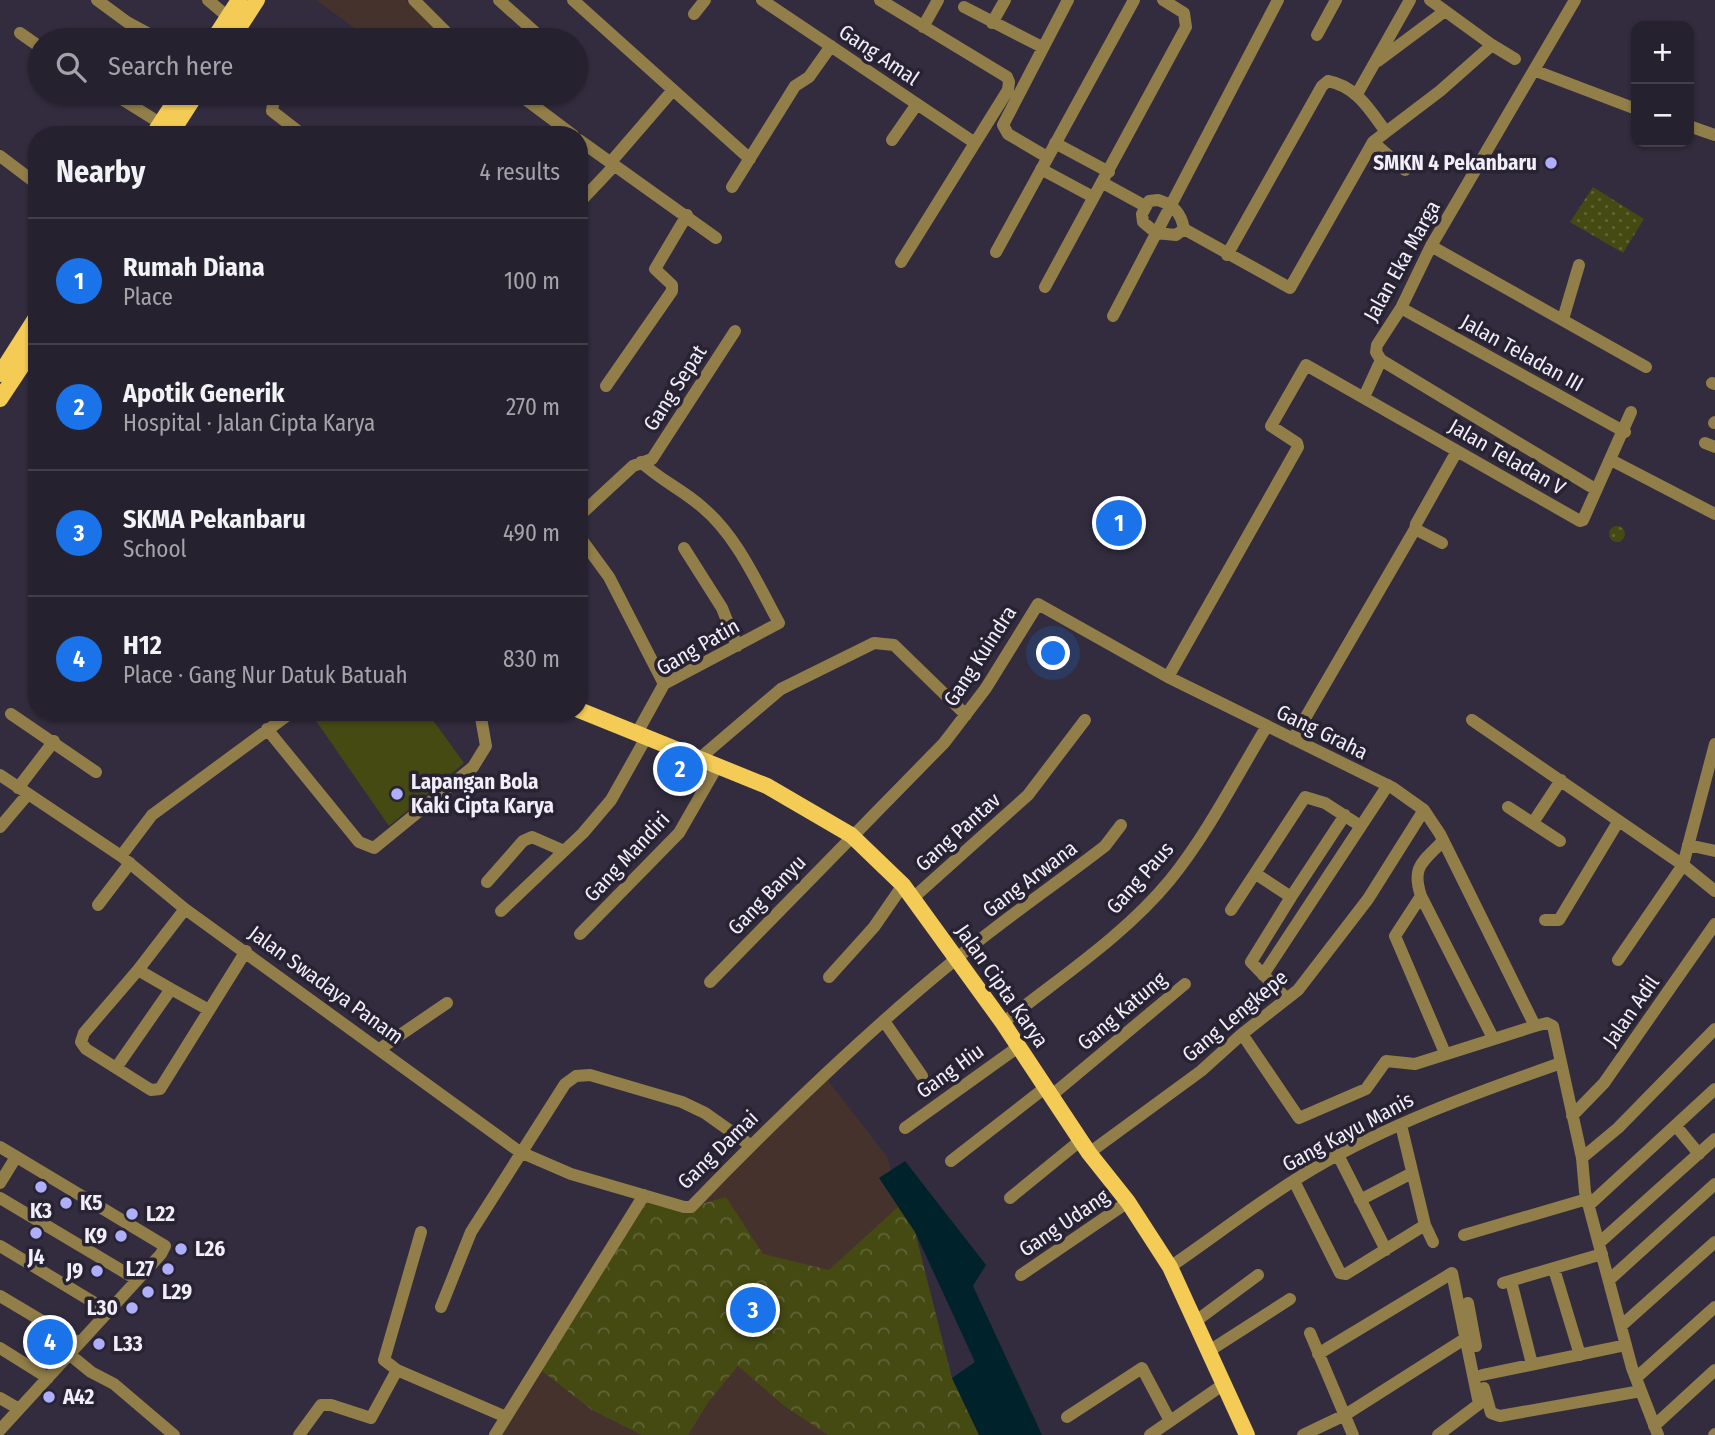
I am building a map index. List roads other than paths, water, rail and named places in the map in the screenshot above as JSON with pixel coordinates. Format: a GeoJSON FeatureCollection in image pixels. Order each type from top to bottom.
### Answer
{"type":"FeatureCollection","features":[{"type":"Feature","properties":{"kind":"main road"},"geometry":{"type":"LineString","coordinates":[[220,28],[239,0]]}},
{"type":"Feature","properties":{"kind":"main road"},"geometry":{"type":"LineString","coordinates":[[239,28],[257,0]]}},
{"type":"Feature","properties":{"kind":"main road"},"geometry":{"type":"LineString","coordinates":[[164,126],[174,105]]}},
{"type":"Feature","properties":{"kind":"main road"},"geometry":{"type":"LineString","coordinates":[[166,126],[186,105]]}},
{"type":"Feature","properties":{"kind":"main road"},"geometry":{"type":"LineString","coordinates":[[0,374],[28,330]]}},
{"type":"Feature","properties":{"kind":"main road"},"geometry":{"type":"LineString","coordinates":[[0,399],[28,357]]}},
{"type":"Feature","properties":{"kind":"main road","name":"Jalan Cipta Karya"},"geometry":{"type":"LineString","coordinates":[[588,713],[767,786],[851,835],[908,892],[957,957],[1085,1146],[1128,1202],[1170,1267],[1247,1435]]}},
{"type":"Feature","properties":{"kind":"street"},"geometry":{"type":"LineString","coordinates":[[97,0],[138,28]]}},
{"type":"Feature","properties":{"kind":"street"},"geometry":{"type":"LineString","coordinates":[[208,0],[228,16]]}},
{"type":"Feature","properties":{"kind":"street"},"geometry":{"type":"LineString","coordinates":[[414,0],[442,28]]}},
{"type":"Feature","properties":{"kind":"street"},"geometry":{"type":"LineString","coordinates":[[499,0],[530,28]]}},
{"type":"Feature","properties":{"kind":"street"},"geometry":{"type":"LineString","coordinates":[[573,0],[750,159]]}},
{"type":"Feature","properties":{"kind":"street"},"geometry":{"type":"LineString","coordinates":[[694,14],[705,0]]}},
{"type":"Feature","properties":{"kind":"street","name":"Gang Amal"},"geometry":{"type":"LineString","coordinates":[[762,0],[975,143]]}},
{"type":"Feature","properties":{"kind":"street"},"geometry":{"type":"LineString","coordinates":[[880,0],[1007,77],[1009,82],[1008,90],[901,262]]}},
{"type":"Feature","properties":{"kind":"street"},"geometry":{"type":"LineString","coordinates":[[923,27],[938,0]]}},
{"type":"Feature","properties":{"kind":"street"},"geometry":{"type":"LineString","coordinates":[[992,23],[1005,0]]}},
{"type":"Feature","properties":{"kind":"street"},"geometry":{"type":"LineString","coordinates":[[1068,0],[1003,125],[1008,134],[1044,163],[1093,197]]}},
{"type":"Feature","properties":{"kind":"street"},"geometry":{"type":"LineString","coordinates":[[996,252],[1134,0]]}},
{"type":"Feature","properties":{"kind":"street"},"geometry":{"type":"LineString","coordinates":[[1045,288],[1186,27],[1184,13],[1163,0]]}},
{"type":"Feature","properties":{"kind":"street"},"geometry":{"type":"LineString","coordinates":[[1113,316],[1278,0]]}},
{"type":"Feature","properties":{"kind":"street"},"geometry":{"type":"LineString","coordinates":[[1317,35],[1336,0]]}},
{"type":"Feature","properties":{"kind":"street"},"geometry":{"type":"LineString","coordinates":[[1357,94],[1410,0]]}},
{"type":"Feature","properties":{"kind":"street"},"geometry":{"type":"LineString","coordinates":[[1430,0],[1515,59]]}},
{"type":"Feature","properties":{"kind":"street","name":"Jalan Eka Marga"},"geometry":{"type":"LineString","coordinates":[[1364,397],[1381,360],[1376,352],[1377,345],[1401,308],[1431,246],[1536,71],[1575,0]]}},
{"type":"Feature","properties":{"kind":"street"},"geometry":{"type":"LineString","coordinates":[[964,7],[1042,47]]}},
{"type":"Feature","properties":{"kind":"street"},"geometry":{"type":"LineString","coordinates":[[1375,64],[1445,12]]}},
{"type":"Feature","properties":{"kind":"street"},"geometry":{"type":"LineString","coordinates":[[20,33],[28,39]]}},
{"type":"Feature","properties":{"kind":"street"},"geometry":{"type":"LineString","coordinates":[[1184,229],[1170,236],[1156,233],[1143,222],[1145,206],[1149,201],[1158,200],[1172,205],[1182,219],[1184,229],[1290,288],[1373,142],[1440,91],[1492,45]]}},
{"type":"Feature","properties":{"kind":"street"},"geometry":{"type":"LineString","coordinates":[[732,187],[795,86],[809,78],[831,47]]}},
{"type":"Feature","properties":{"kind":"street"},"geometry":{"type":"LineString","coordinates":[[1536,71],[1631,107]]}},
{"type":"Feature","properties":{"kind":"street"},"geometry":{"type":"LineString","coordinates":[[1227,255],[1322,86],[1328,81],[1338,82],[1357,94],[1386,132]]}},
{"type":"Feature","properties":{"kind":"street"},"geometry":{"type":"LineString","coordinates":[[588,192],[673,90]]}},
{"type":"Feature","properties":{"kind":"street"},"geometry":{"type":"LineString","coordinates":[[892,140],[917,104]]}},
{"type":"Feature","properties":{"kind":"street"},"geometry":{"type":"LineString","coordinates":[[127,105],[155,126]]}},
{"type":"Feature","properties":{"kind":"street"},"geometry":{"type":"LineString","coordinates":[[273,105],[272,111],[291,126]]}},
{"type":"Feature","properties":{"kind":"street"},"geometry":{"type":"LineString","coordinates":[[533,105],[561,126]]}},
{"type":"Feature","properties":{"kind":"street"},"geometry":{"type":"LineString","coordinates":[[1694,128],[1715,135]]}},
{"type":"Feature","properties":{"kind":"street"},"geometry":{"type":"LineString","coordinates":[[1373,142],[1405,170]]}},
{"type":"Feature","properties":{"kind":"street"},"geometry":{"type":"LineString","coordinates":[[1055,143],[1145,206]]}},
{"type":"Feature","properties":{"kind":"street"},"geometry":{"type":"LineString","coordinates":[[588,147],[716,237]]}},
{"type":"Feature","properties":{"kind":"street"},"geometry":{"type":"LineString","coordinates":[[0,156],[28,177]]}},
{"type":"Feature","properties":{"kind":"street"},"geometry":{"type":"LineString","coordinates":[[606,386],[672,291],[672,285],[655,269],[687,215]]}},
{"type":"Feature","properties":{"kind":"street"},"geometry":{"type":"LineString","coordinates":[[1431,246],[1646,367]]}},
{"type":"Feature","properties":{"kind":"street"},"geometry":{"type":"LineString","coordinates":[[1563,319],[1578,265]]}},
{"type":"Feature","properties":{"kind":"street","name":"Jalan Teladan III"},"geometry":{"type":"LineString","coordinates":[[1401,308],[1625,432]]}},
{"type":"Feature","properties":{"kind":"street","name":"Gang Sepat"},"geometry":{"type":"LineString","coordinates":[[588,508],[641,462],[652,459],[735,331]]}},
{"type":"Feature","properties":{"kind":"street"},"geometry":{"type":"LineString","coordinates":[[1381,360],[1595,489]]}},
{"type":"Feature","properties":{"kind":"street","name":"Jalan Teladan V"},"geometry":{"type":"LineString","coordinates":[[1168,677],[1298,447],[1297,443],[1271,426],[1304,368],[1310,367],[1580,521],[1583,520],[1595,489],[1625,432],[1631,412]]}},
{"type":"Feature","properties":{"kind":"street"},"geometry":{"type":"LineString","coordinates":[[1293,739],[1415,529],[1457,451]]}},
{"type":"Feature","properties":{"kind":"street"},"geometry":{"type":"LineString","coordinates":[[1611,460],[1715,514]]}},
{"type":"Feature","properties":{"kind":"street","name":"Gang Patin"},"geometry":{"type":"LineString","coordinates":[[501,911],[564,851],[611,800],[664,684],[778,626],[779,623],[722,527],[701,506],[658,478],[641,462]]}},
{"type":"Feature","properties":{"kind":"street"},"geometry":{"type":"LineString","coordinates":[[1415,529],[1442,543]]}},
{"type":"Feature","properties":{"kind":"street"},"geometry":{"type":"LineString","coordinates":[[588,548],[609,577],[664,684]]}},
{"type":"Feature","properties":{"kind":"street"},"geometry":{"type":"LineString","coordinates":[[684,548],[722,608],[737,646]]}},
{"type":"Feature","properties":{"kind":"street","name":"Gang Kuindra"},"geometry":{"type":"LineString","coordinates":[[851,835],[944,743],[966,715],[1038,604],[1168,677]]}},
{"type":"Feature","properties":{"kind":"street"},"geometry":{"type":"LineString","coordinates":[[700,758],[781,689],[874,643],[894,645],[966,715]]}},
{"type":"Feature","properties":{"kind":"street","name":"Gang Graha"},"geometry":{"type":"LineString","coordinates":[[1168,677],[1388,785],[1424,810],[1443,841],[1535,1026]]}},
{"type":"Feature","properties":{"kind":"street"},"geometry":{"type":"LineString","coordinates":[[11,714],[96,772]]}},
{"type":"Feature","properties":{"kind":"street","name":"Gang Pantav"},"geometry":{"type":"LineString","coordinates":[[829,977],[908,892],[1028,794],[1085,720]]}},
{"type":"Feature","properties":{"kind":"street"},"geometry":{"type":"LineString","coordinates":[[1472,720],[1683,865],[1715,891]]}},
{"type":"Feature","properties":{"kind":"street"},"geometry":{"type":"LineString","coordinates":[[98,905],[152,815],[279,721]]}},
{"type":"Feature","properties":{"kind":"street"},"geometry":{"type":"LineString","coordinates":[[267,729],[359,842],[374,848],[473,767],[486,746],[482,721]]}},
{"type":"Feature","properties":{"kind":"street","name":"Gang Paus"},"geometry":{"type":"LineString","coordinates":[[1003,1023],[1110,938],[1169,882],[1186,859],[1267,726]]}},
{"type":"Feature","properties":{"kind":"street"},"geometry":{"type":"LineString","coordinates":[[0,827],[54,741]]}},
{"type":"Feature","properties":{"kind":"street"},"geometry":{"type":"LineString","coordinates":[[1618,960],[1683,865],[1714,750]]}},
{"type":"Feature","properties":{"kind":"street","name":"Gang Mandiri"},"geometry":{"type":"LineString","coordinates":[[580,934],[679,833],[718,765]]}},
{"type":"Feature","properties":{"kind":"street","name":"Jalan Swadaya Panam"},"geometry":{"type":"LineString","coordinates":[[0,775],[125,859],[185,909],[381,1048],[520,1152],[571,1174],[645,1195]]}},
{"type":"Feature","properties":{"kind":"street"},"geometry":{"type":"LineString","coordinates":[[1534,821],[1561,780]]}},
{"type":"Feature","properties":{"kind":"street"},"geometry":{"type":"LineString","coordinates":[[1263,975],[1359,825],[1388,785]]}},
{"type":"Feature","properties":{"kind":"street"},"geometry":{"type":"LineString","coordinates":[[1231,910],[1305,797],[1309,796],[1359,825]]}},
{"type":"Feature","properties":{"kind":"street"},"geometry":{"type":"LineString","coordinates":[[1508,807],[1534,821],[1560,841]]}},
{"type":"Feature","properties":{"kind":"street","name":"Gang Lengkepe"},"geometry":{"type":"LineString","coordinates":[[1010,1198],[1201,1071],[1241,1034],[1298,990],[1368,899],[1424,810]]}},
{"type":"Feature","properties":{"kind":"street"},"geometry":{"type":"LineString","coordinates":[[1286,998],[1251,962],[1345,816]]}},
{"type":"Feature","properties":{"kind":"street"},"geometry":{"type":"LineString","coordinates":[[1545,920],[1559,920],[1618,822]]}},
{"type":"Feature","properties":{"kind":"street","name":"Gang Arwana"},"geometry":{"type":"LineString","coordinates":[[957,957],[1105,846],[1121,825]]}},
{"type":"Feature","properties":{"kind":"street","name":"Gang Banyu"},"geometry":{"type":"LineString","coordinates":[[710,982],[851,835]]}},
{"type":"Feature","properties":{"kind":"street"},"geometry":{"type":"LineString","coordinates":[[487,882],[523,841],[532,837],[564,851]]}},
{"type":"Feature","properties":{"kind":"street"},"geometry":{"type":"LineString","coordinates":[[1443,841],[1417,869],[1415,877],[1421,896],[1493,1038]]}},
{"type":"Feature","properties":{"kind":"street"},"geometry":{"type":"LineString","coordinates":[[1688,845],[1715,851]]}},
{"type":"Feature","properties":{"kind":"street"},"geometry":{"type":"LineString","coordinates":[[1256,874],[1291,897]]}},
{"type":"Feature","properties":{"kind":"street"},"geometry":{"type":"LineString","coordinates":[[1421,896],[1395,936],[1445,1053]]}},
{"type":"Feature","properties":{"kind":"street"},"geometry":{"type":"LineString","coordinates":[[185,909],[138,970],[84,1032],[81,1042],[86,1049],[151,1090],[160,1089],[246,951]]}},
{"type":"Feature","properties":{"kind":"street","name":"Jalan Adil"},"geometry":{"type":"LineString","coordinates":[[1572,1116],[1604,1083],[1715,924]]}},
{"type":"Feature","properties":{"kind":"street","name":"Gang Damai"},"geometry":{"type":"LineString","coordinates":[[645,1195],[684,1208],[691,1207],[750,1145],[957,957]]}},
{"type":"Feature","properties":{"kind":"street"},"geometry":{"type":"LineString","coordinates":[[138,970],[209,1010]]}},
{"type":"Feature","properties":{"kind":"street","name":"Gang Katung"},"geometry":{"type":"LineString","coordinates":[[951,1161],[1049,1091],[1185,984]]}},
{"type":"Feature","properties":{"kind":"street"},"geometry":{"type":"LineString","coordinates":[[116,1068],[171,989]]}},
{"type":"Feature","properties":{"kind":"street"},"geometry":{"type":"LineString","coordinates":[[381,1048],[447,1003]]}},
{"type":"Feature","properties":{"kind":"street"},"geometry":{"type":"LineString","coordinates":[[884,1021],[922,1076]]}},
{"type":"Feature","properties":{"kind":"street"},"geometry":{"type":"LineString","coordinates":[[1241,1034],[1299,1118],[1366,1088],[1386,1061],[1415,1064],[1535,1026],[1547,1023],[1553,1026],[1582,1158],[1588,1202],[1626,1345],[1655,1432],[1715,1370]]}},
{"type":"Feature","properties":{"kind":"street"},"geometry":{"type":"LineString","coordinates":[[1582,1158],[1618,1128],[1715,1029]]}},
{"type":"Feature","properties":{"kind":"street","name":"Gang Hiu"},"geometry":{"type":"LineString","coordinates":[[905,1128],[1018,1047]]}},
{"type":"Feature","properties":{"kind":"street","name":"Gang Kayu Manis"},"geometry":{"type":"LineString","coordinates":[[1170,1267],[1294,1181],[1338,1155],[1446,1104],[1561,1063]]}},
{"type":"Feature","properties":{"kind":"street"},"geometry":{"type":"LineString","coordinates":[[442,1307],[471,1232],[565,1084],[576,1076],[590,1075],[682,1102],[705,1113],[750,1145]]}},
{"type":"Feature","properties":{"kind":"street"},"geometry":{"type":"LineString","coordinates":[[1464,1235],[1588,1202],[1715,1090]]}},
{"type":"Feature","properties":{"kind":"street"},"geometry":{"type":"LineString","coordinates":[[1401,1125],[1424,1225],[1433,1242]]}},
{"type":"Feature","properties":{"kind":"street"},"geometry":{"type":"LineString","coordinates":[[1675,1126],[1699,1154]]}},
{"type":"Feature","properties":{"kind":"street"},"geometry":{"type":"LineString","coordinates":[[1532,1364],[1507,1282],[1554,1269],[1600,1249],[1715,1139]]}},
{"type":"Feature","properties":{"kind":"street"},"geometry":{"type":"LineString","coordinates":[[0,1147],[165,1246],[161,1254],[0,1430]]}},
{"type":"Feature","properties":{"kind":"street"},"geometry":{"type":"LineString","coordinates":[[1338,1155],[1386,1250]]}},
{"type":"Feature","properties":{"kind":"street"},"geometry":{"type":"LineString","coordinates":[[0,1183],[16,1157]]}},
{"type":"Feature","properties":{"kind":"street"},"geometry":{"type":"LineString","coordinates":[[1360,1200],[1412,1173]]}},
{"type":"Feature","properties":{"kind":"street"},"geometry":{"type":"LineString","coordinates":[[1294,1181],[1340,1273],[1346,1275],[1424,1225]]}},
{"type":"Feature","properties":{"kind":"street"},"geometry":{"type":"LineString","coordinates":[[1609,1280],[1715,1184]]}},
{"type":"Feature","properties":{"kind":"street"},"geometry":{"type":"LineString","coordinates":[[495,1435],[645,1195]]}},
{"type":"Feature","properties":{"kind":"street"},"geometry":{"type":"LineString","coordinates":[[0,1198],[136,1279]]}},
{"type":"Feature","properties":{"kind":"street","name":"Gang Udang"},"geometry":{"type":"LineString","coordinates":[[1021,1275],[1128,1202]]}},
{"type":"Feature","properties":{"kind":"street"},"geometry":{"type":"LineString","coordinates":[[422,1232],[384,1352],[384,1360],[397,1370],[506,1417]]}},
{"type":"Feature","properties":{"kind":"street"},"geometry":{"type":"LineString","coordinates":[[1621,1326],[1715,1242]]}},
{"type":"Feature","properties":{"kind":"street"},"geometry":{"type":"LineString","coordinates":[[0,1245],[108,1311]]}},
{"type":"Feature","properties":{"kind":"street"},"geometry":{"type":"LineString","coordinates":[[1554,1269],[1580,1355]]}},
{"type":"Feature","properties":{"kind":"street"},"geometry":{"type":"LineString","coordinates":[[1318,1354],[1449,1273],[1454,1278],[1479,1404],[1438,1435]]}},
{"type":"Feature","properties":{"kind":"street"},"geometry":{"type":"LineString","coordinates":[[1196,1321],[1258,1275]]}},
{"type":"Feature","properties":{"kind":"street"},"geometry":{"type":"LineString","coordinates":[[0,1296],[79,1343]]}},
{"type":"Feature","properties":{"kind":"street"},"geometry":{"type":"LineString","coordinates":[[1209,1351],[1290,1299]]}},
{"type":"Feature","properties":{"kind":"street"},"geometry":{"type":"LineString","coordinates":[[1468,1303],[1491,1413],[1500,1416],[1641,1391]]}},
{"type":"Feature","properties":{"kind":"street"},"geometry":{"type":"LineString","coordinates":[[1636,1378],[1715,1307]]}},
{"type":"Feature","properties":{"kind":"street"},"geometry":{"type":"LineString","coordinates":[[1310,1333],[1353,1435]]}},
{"type":"Feature","properties":{"kind":"street"},"geometry":{"type":"LineString","coordinates":[[1303,1435],[1345,1415],[1465,1338]]}},
{"type":"Feature","properties":{"kind":"street"},"geometry":{"type":"LineString","coordinates":[[1482,1375],[1626,1345]]}},
{"type":"Feature","properties":{"kind":"street"},"geometry":{"type":"LineString","coordinates":[[0,1348],[48,1378]]}},
{"type":"Feature","properties":{"kind":"street"},"geometry":{"type":"LineString","coordinates":[[69,1354],[91,1372],[114,1384],[174,1435]]}},
{"type":"Feature","properties":{"kind":"street"},"geometry":{"type":"LineString","coordinates":[[1067,1417],[1142,1368],[1170,1421]]}},
{"type":"Feature","properties":{"kind":"street"},"geometry":{"type":"LineString","coordinates":[[299,1435],[321,1405],[331,1405],[371,1418],[397,1370]]}},
{"type":"Feature","properties":{"kind":"street"},"geometry":{"type":"LineString","coordinates":[[1150,1435],[1224,1384]]}},
{"type":"Feature","properties":{"kind":"street"},"geometry":{"type":"LineString","coordinates":[[0,1398],[19,1409]]}},
{"type":"Feature","properties":{"kind":"place","name":"SMKN 4 Pekanbaru"},"geometry":{"type":"Point","coordinates":[1551,163]}},
{"type":"Feature","properties":{"kind":"place","name":"Rumah Diana"},"geometry":{"type":"Point","coordinates":[1119,523]}},
{"type":"Feature","properties":{"kind":"place","name":"Apotik Generik"},"geometry":{"type":"Point","coordinates":[680,769]}},
{"type":"Feature","properties":{"kind":"place","name":"Lapangan Bola Kaki Cipta Karya"},"geometry":{"type":"Point","coordinates":[397,794]}},
{"type":"Feature","properties":{"kind":"place","name":"K3"},"geometry":{"type":"Point","coordinates":[41,1187]}},
{"type":"Feature","properties":{"kind":"place","name":"K5"},"geometry":{"type":"Point","coordinates":[66,1203]}},
{"type":"Feature","properties":{"kind":"place","name":"L22"},"geometry":{"type":"Point","coordinates":[132,1214]}},
{"type":"Feature","properties":{"kind":"place","name":"J4"},"geometry":{"type":"Point","coordinates":[36,1233]}},
{"type":"Feature","properties":{"kind":"place","name":"K9"},"geometry":{"type":"Point","coordinates":[121,1236]}},
{"type":"Feature","properties":{"kind":"place","name":"L26"},"geometry":{"type":"Point","coordinates":[181,1249]}},
{"type":"Feature","properties":{"kind":"place","name":"L27"},"geometry":{"type":"Point","coordinates":[168,1269]}},
{"type":"Feature","properties":{"kind":"place","name":"J9"},"geometry":{"type":"Point","coordinates":[97,1271]}},
{"type":"Feature","properties":{"kind":"place","name":"L29"},"geometry":{"type":"Point","coordinates":[148,1292]}},
{"type":"Feature","properties":{"kind":"place","name":"L30"},"geometry":{"type":"Point","coordinates":[132,1308]}},
{"type":"Feature","properties":{"kind":"place","name":"SKMA Pekanbaru"},"geometry":{"type":"Point","coordinates":[753,1310]}},
{"type":"Feature","properties":{"kind":"place","name":"H12"},"geometry":{"type":"Point","coordinates":[50,1342]}},
{"type":"Feature","properties":{"kind":"place","name":"L33"},"geometry":{"type":"Point","coordinates":[99,1344]}},
{"type":"Feature","properties":{"kind":"place","name":"A42"},"geometry":{"type":"Point","coordinates":[49,1397]}}]}
